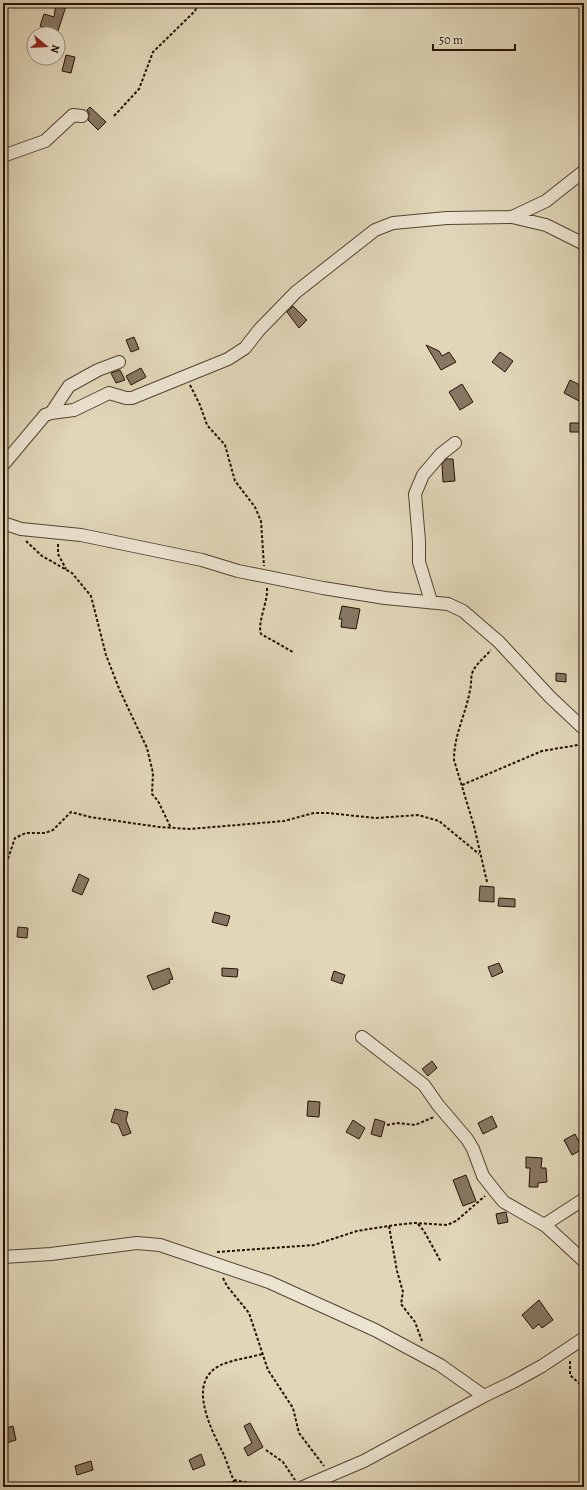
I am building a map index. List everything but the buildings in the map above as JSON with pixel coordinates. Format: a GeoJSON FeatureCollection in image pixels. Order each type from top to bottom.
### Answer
{"type":"FeatureCollection","features":[{"type":"Feature","properties":{"kind":"street"},"geometry":{"type":"LineString","coordinates":[[3,156],[45,141],[73,115],[82,116]]}},
{"type":"Feature","properties":{"kind":"street"},"geometry":{"type":"LineString","coordinates":[[512,217],[546,201],[584,171]]}},
{"type":"Feature","properties":{"kind":"street"},"geometry":{"type":"LineString","coordinates":[[3,464],[45,415],[74,410],[109,393],[126,398],[132,398],[228,359],[245,348],[259,330],[296,292],[374,230],[393,223],[447,218],[512,217],[546,225],[584,244]]}},
{"type":"Feature","properties":{"kind":"street"},"geometry":{"type":"LineString","coordinates":[[51,413],[69,386],[98,370],[119,362]]}},
{"type":"Feature","properties":{"kind":"street"},"geometry":{"type":"LineString","coordinates":[[431,601],[419,562],[419,541],[415,494],[427,470],[441,454],[455,443]]}},
{"type":"Feature","properties":{"kind":"street"},"geometry":{"type":"LineString","coordinates":[[3,522],[21,529],[64,532],[202,560],[265,576],[386,598],[431,601],[448,604],[463,611],[497,640],[550,697],[584,729]]}},
{"type":"Feature","properties":{"kind":"street"},"geometry":{"type":"LineString","coordinates":[[362,1037],[424,1085],[473,1149],[483,1176],[504,1202],[544,1225],[584,1261]]}},
{"type":"Feature","properties":{"kind":"street"},"geometry":{"type":"LineString","coordinates":[[544,1225],[584,1199]]}},
{"type":"Feature","properties":{"kind":"street"},"geometry":{"type":"LineString","coordinates":[[3,1257],[51,1254],[137,1243],[160,1245],[269,1282],[375,1330],[429,1359],[484,1396]]}},
{"type":"Feature","properties":{"kind":"street"},"geometry":{"type":"LineString","coordinates":[[308,1486],[370,1458],[542,1366],[584,1338]]}},
{"type":"Feature","properties":{"kind":"path"},"geometry":{"type":"LineString","coordinates":[[114,116],[139,89],[153,52],[195,11],[198,3]]}},
{"type":"Feature","properties":{"kind":"path"},"geometry":{"type":"LineString","coordinates":[[184,376],[200,405],[207,425],[225,445],[235,481],[252,501],[261,521],[265,576],[268,590],[260,624],[261,634],[293,652]]}},
{"type":"Feature","properties":{"kind":"path"},"geometry":{"type":"LineString","coordinates":[[21,529],[25,539],[37,552],[67,570],[82,584],[91,596],[106,655],[120,691],[147,748],[153,773],[152,794],[158,801],[170,828]]}},
{"type":"Feature","properties":{"kind":"path"},"geometry":{"type":"LineString","coordinates":[[64,532],[57,547],[58,554],[67,570]]}},
{"type":"Feature","properties":{"kind":"path"},"geometry":{"type":"LineString","coordinates":[[487,882],[474,826],[454,760],[454,748],[460,721],[470,690],[470,678],[482,658],[492,649],[497,640]]}},
{"type":"Feature","properties":{"kind":"path"},"geometry":{"type":"LineString","coordinates":[[462,785],[542,751],[584,744]]}},
{"type":"Feature","properties":{"kind":"path"},"geometry":{"type":"LineString","coordinates":[[3,873],[15,838],[26,833],[53,830],[70,812],[90,817],[170,828],[216,828],[284,821],[314,813],[333,813],[376,818],[418,814],[439,821],[480,854]]}},
{"type":"Feature","properties":{"kind":"path"},"geometry":{"type":"LineString","coordinates":[[387,1125],[416,1125],[444,1112]]}},
{"type":"Feature","properties":{"kind":"path"},"geometry":{"type":"LineString","coordinates":[[199,1258],[219,1252],[314,1245],[356,1231],[389,1226],[418,1224],[439,1226],[451,1224],[494,1190]]}},
{"type":"Feature","properties":{"kind":"path"},"geometry":{"type":"LineString","coordinates":[[418,1224],[424,1231],[441,1262]]}},
{"type":"Feature","properties":{"kind":"path"},"geometry":{"type":"LineString","coordinates":[[389,1226],[397,1271],[403,1292],[401,1304],[415,1322],[429,1359]]}},
{"type":"Feature","properties":{"kind":"path"},"geometry":{"type":"LineString","coordinates":[[218,1264],[227,1286],[250,1313],[268,1370],[293,1408],[299,1432],[332,1476]]}},
{"type":"Feature","properties":{"kind":"path"},"geometry":{"type":"LineString","coordinates":[[572,1346],[570,1375],[584,1388]]}},
{"type":"Feature","properties":{"kind":"path"},"geometry":{"type":"LineString","coordinates":[[237,1487],[208,1419],[203,1389],[210,1373],[216,1368],[262,1354]]}},
{"type":"Feature","properties":{"kind":"path"},"geometry":{"type":"LineString","coordinates":[[266,1450],[283,1462],[291,1476],[308,1486]]}},
{"type":"Feature","properties":{"kind":"path"},"geometry":{"type":"LineString","coordinates":[[192,1487],[234,1481],[245,1481],[263,1487]]}}]}
